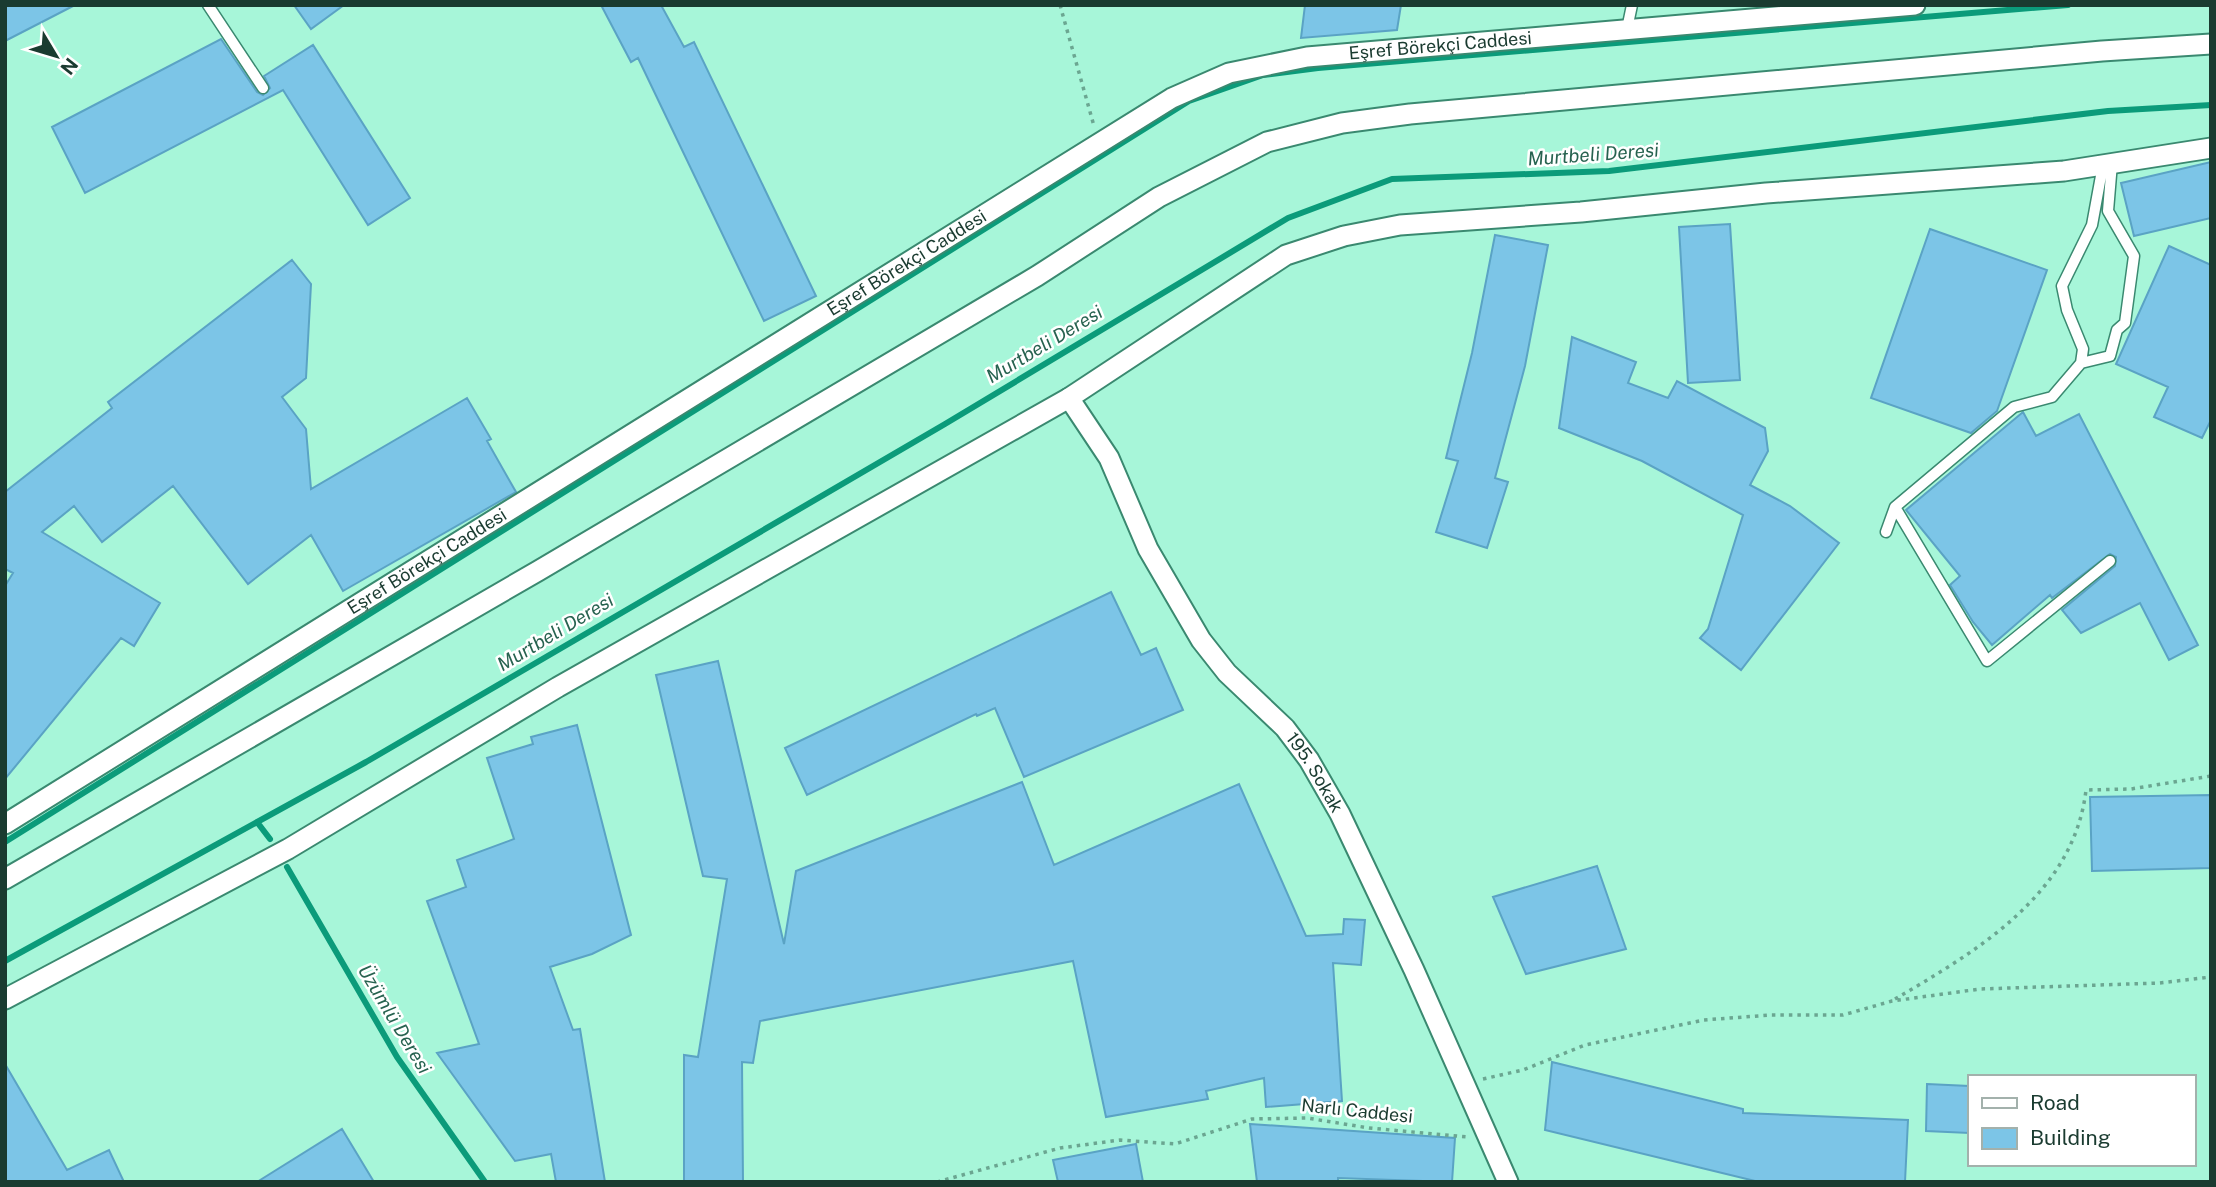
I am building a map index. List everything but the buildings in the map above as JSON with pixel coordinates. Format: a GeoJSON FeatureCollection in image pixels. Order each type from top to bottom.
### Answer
{"type":"FeatureCollection","features":[{"type":"Feature","properties":{"kind":"street","name":"Eşref Börekçi Caddesi"},"geometry":{"type":"LineString","coordinates":[[5,824],[164,727],[385,585],[1172,98],[1229,73],[1307,57],[1915,5]]}},
{"type":"Feature","properties":{"kind":"street"},"geometry":{"type":"LineString","coordinates":[[5,879],[538,571],[1037,276],[1159,197],[1267,142],[1342,123],[1410,114],[2102,51],[2211,44]]}},
{"type":"Feature","properties":{"kind":"street"},"geometry":{"type":"LineString","coordinates":[[5,999],[288,849],[558,687],[1069,398],[1286,255],[1344,236],[1400,225],[1581,212],[1766,193],[2064,171],[2211,149]]}},
{"type":"Feature","properties":{"kind":"street","name":"195. Sokak"},"geometry":{"type":"LineString","coordinates":[[1069,398],[1109,458],[1148,549],[1201,640],[1227,673],[1285,728],[1315,770],[1346,826],[1508,1182]]}},
{"type":"Feature","properties":{"kind":"lane"},"geometry":{"type":"LineString","coordinates":[[208,5],[263,88]]}},
{"type":"Feature","properties":{"kind":"lane"},"geometry":{"type":"LineString","coordinates":[[1626,29],[1632,5]]}},
{"type":"Feature","properties":{"kind":"lane"},"geometry":{"type":"LineString","coordinates":[[1886,532],[1895,507],[2014,407],[2052,397],[2081,363],[2083,349],[2067,310],[2062,286],[2092,225],[2108,163]]}},
{"type":"Feature","properties":{"kind":"lane"},"geometry":{"type":"LineString","coordinates":[[2081,363],[2110,356],[2117,330],[2125,323],[2134,256],[2108,211],[2108,163]]}},
{"type":"Feature","properties":{"kind":"lane"},"geometry":{"type":"LineString","coordinates":[[1895,507],[1987,661],[2110,561]]}},
{"type":"Feature","properties":{"kind":"path"},"geometry":{"type":"LineString","coordinates":[[1060,5],[1099,145]]}},
{"type":"Feature","properties":{"kind":"path"},"geometry":{"type":"LineString","coordinates":[[1892,1000],[1937,974],[2011,923],[2060,867],[2082,821],[2086,790],[2131,789],[2211,776]]}},
{"type":"Feature","properties":{"kind":"path"},"geometry":{"type":"LineString","coordinates":[[1464,1083],[1523,1070],[1585,1045],[1704,1020],[1771,1015],[1843,1014],[1892,1000],[1980,989],[2160,983],[2211,977]]}},
{"type":"Feature","properties":{"kind":"path","name":"Narlı Caddesi"},"geometry":{"type":"LineString","coordinates":[[937,1182],[1060,1148],[1120,1140],[1175,1144],[1252,1119],[1307,1118],[1369,1128],[1489,1139]]}},
{"type":"Feature","properties":{"kind":"waterway"},"geometry":{"type":"LineString","coordinates":[[5,842],[1189,101],[1263,75],[1318,68],[2068,5]]}},
{"type":"Feature","properties":{"kind":"waterway","name":"Murtbeli Deresi"},"geometry":{"type":"LineString","coordinates":[[5,961],[366,762],[945,424],[1288,218],[1392,179],[1609,171],[2108,111],[2211,105]]}},
{"type":"Feature","properties":{"kind":"waterway","name":"Üzümlü Deresi"},"geometry":{"type":"LineString","coordinates":[[257,822],[270,839]]}},
{"type":"Feature","properties":{"kind":"waterway","name":"Üzümlü Deresi"},"geometry":{"type":"LineString","coordinates":[[287,867],[397,1057],[485,1182]]}}]}
